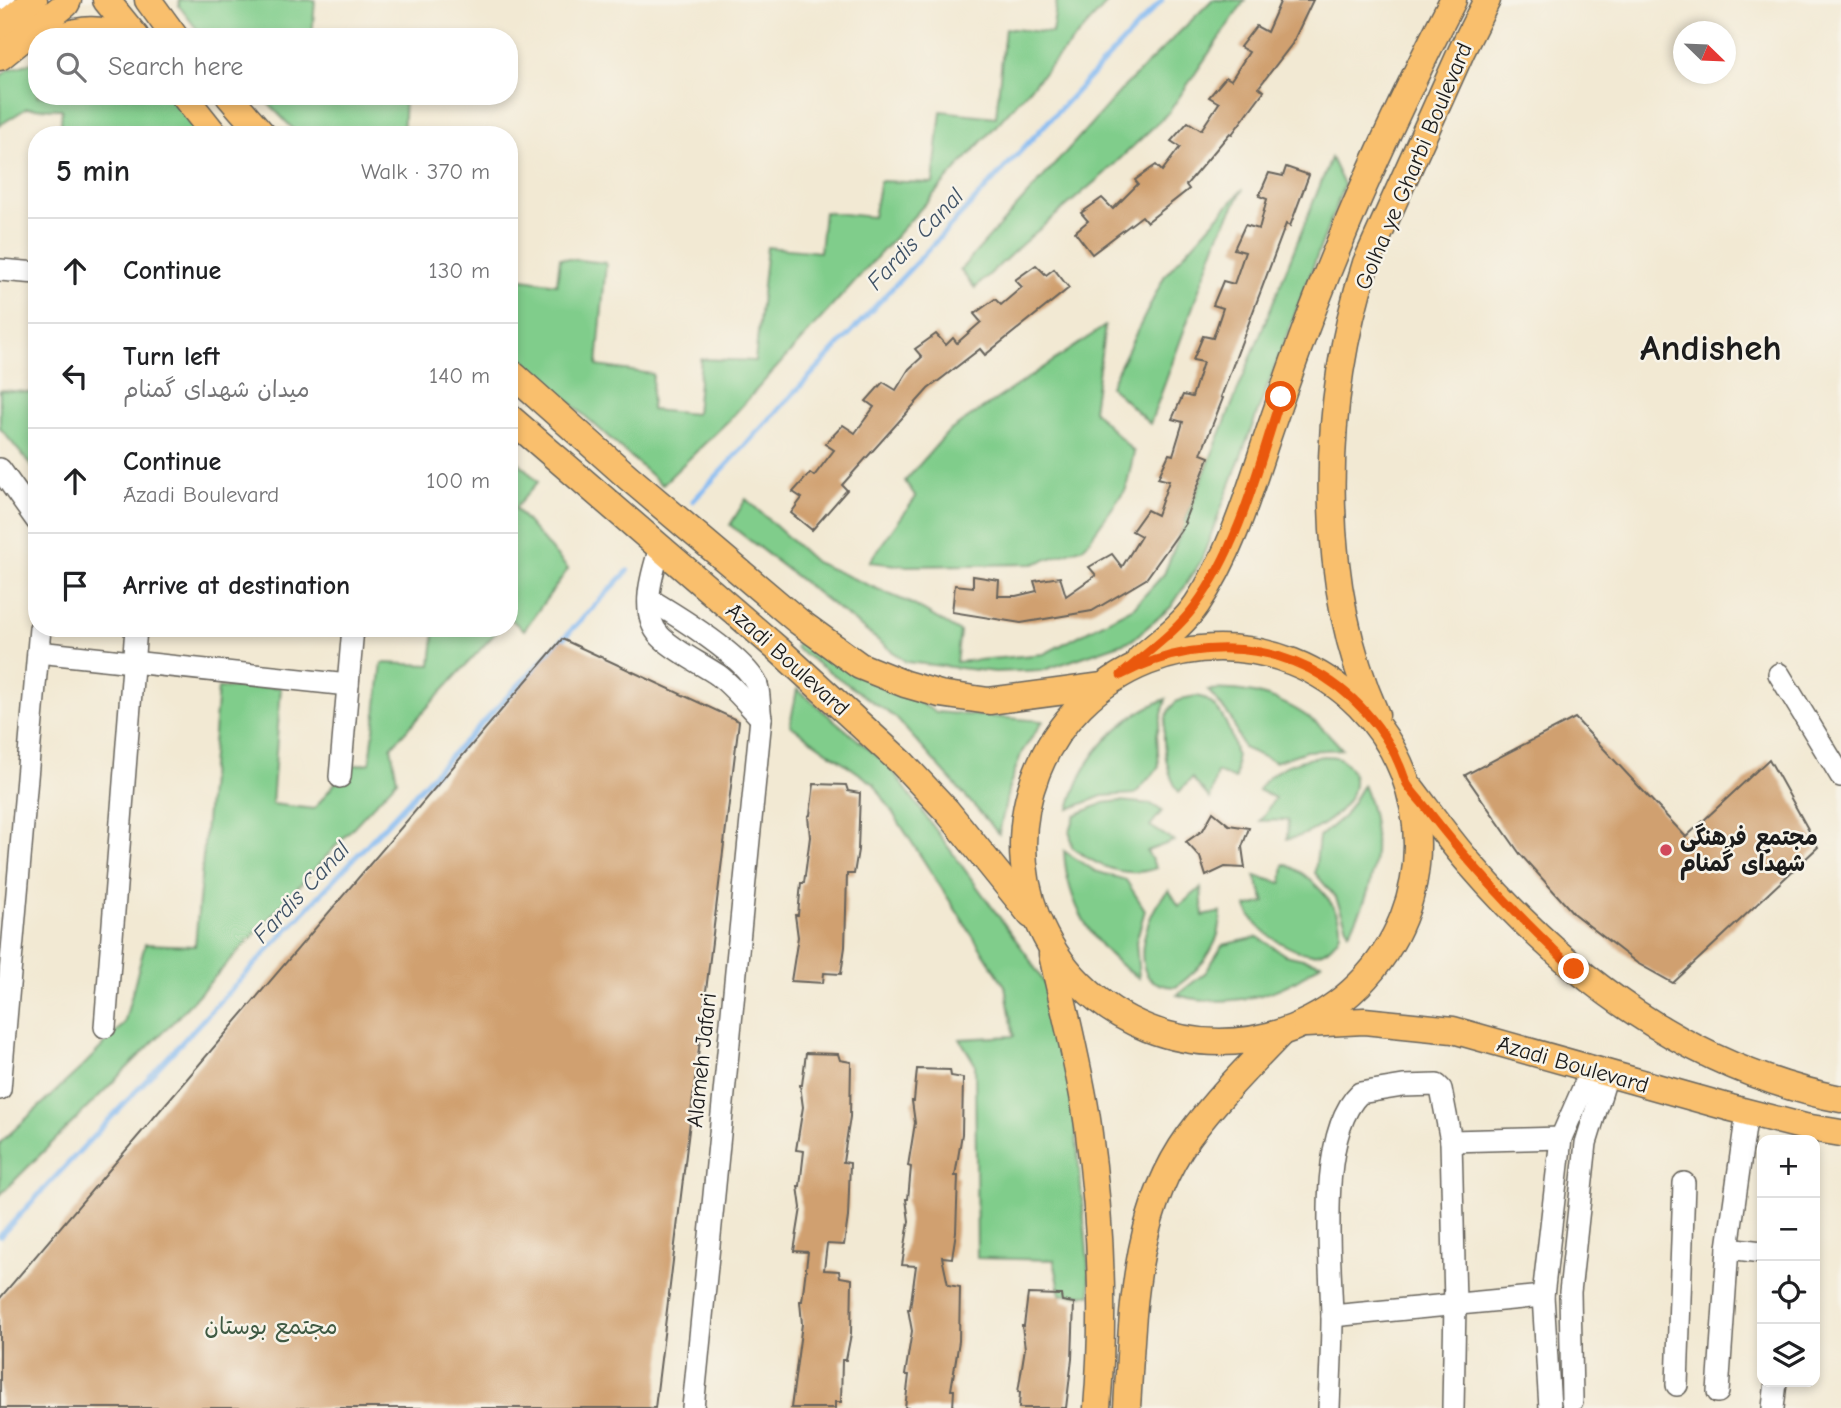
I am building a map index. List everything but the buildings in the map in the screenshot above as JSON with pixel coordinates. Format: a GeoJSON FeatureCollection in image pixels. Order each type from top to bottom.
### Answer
{"type":"FeatureCollection","features":[{"type":"Feature","properties":{"kind":"main road"},"geometry":{"type":"LineString","coordinates":[[2,46],[34,0]]}},
{"type":"Feature","properties":{"kind":"main road"},"geometry":{"type":"LineString","coordinates":[[2,46],[68,0]]}},
{"type":"Feature","properties":{"kind":"main road"},"geometry":{"type":"LineString","coordinates":[[106,0],[129,28]]}},
{"type":"Feature","properties":{"kind":"main road"},"geometry":{"type":"LineString","coordinates":[[148,0],[169,28]]}},
{"type":"Feature","properties":{"kind":"main road"},"geometry":{"type":"LineString","coordinates":[[159,0],[171,28]]}},
{"type":"Feature","properties":{"kind":"main road","name":"Golha ye Gharbi Boulevard"},"geometry":{"type":"LineString","coordinates":[[1045,936],[1028,888],[1023,847],[1027,806],[1040,766],[1060,730],[1087,699],[1177,628],[1196,605],[1225,553],[1242,515],[1316,302],[1393,120],[1453,0]]}},
{"type":"Feature","properties":{"kind":"main road","name":"Golha ye Gharbi Boulevard"},"geometry":{"type":"LineString","coordinates":[[1390,745],[1361,681],[1340,584],[1332,474],[1340,374],[1366,264],[1487,0]]}},
{"type":"Feature","properties":{"kind":"main road"},"geometry":{"type":"LineString","coordinates":[[2,46],[28,45]]}},
{"type":"Feature","properties":{"kind":"main road"},"geometry":{"type":"LineString","coordinates":[[191,105],[208,126]]}},
{"type":"Feature","properties":{"kind":"main road"},"geometry":{"type":"LineString","coordinates":[[237,105],[255,126]]}},
{"type":"Feature","properties":{"kind":"main road","name":"َAzadi Boulevard"},"geometry":{"type":"LineString","coordinates":[[518,379],[628,477],[798,621],[860,666],[917,688],[989,701],[1112,681]]}},
{"type":"Feature","properties":{"kind":"main road","name":"َAzadi Boulevard"},"geometry":{"type":"LineString","coordinates":[[518,425],[780,652],[902,763],[947,811],[1045,936],[1068,970],[1089,993],[1122,1017],[1150,1030],[1180,1038],[1221,1042],[1261,1038],[1291,1028],[1364,1021],[1453,1030],[1599,1073],[1805,1127],[1841,1133]]}},
{"type":"Feature","properties":{"kind":"main road"},"geometry":{"type":"LineString","coordinates":[[1112,681],[1158,658],[1198,649],[1240,649],[1299,664],[1335,685],[1366,712],[1390,745],[1407,783],[1415,823],[1416,864],[1400,924],[1379,960],[1352,991],[1336,1004],[1291,1028],[1224,1093],[1189,1136],[1164,1178],[1145,1233],[1135,1282],[1127,1408]]}},
{"type":"Feature","properties":{"kind":"main road"},"geometry":{"type":"LineString","coordinates":[[1407,783],[1469,863],[1522,920],[1574,969],[1616,1000],[1674,1037],[1740,1070],[1841,1099]]}},
{"type":"Feature","properties":{"kind":"main road"},"geometry":{"type":"LineString","coordinates":[[1045,936],[1087,1123],[1097,1198],[1101,1342],[1097,1408]]}},
{"type":"Feature","properties":{"kind":"street"},"geometry":{"type":"LineString","coordinates":[[0,10],[5,0]]}},
{"type":"Feature","properties":{"kind":"street"},"geometry":{"type":"LineString","coordinates":[[0,270],[28,273]]}},
{"type":"Feature","properties":{"kind":"street"},"geometry":{"type":"LineString","coordinates":[[0,469],[28,508]]}},
{"type":"Feature","properties":{"kind":"street","name":"Alameh Jafari"},"geometry":{"type":"LineString","coordinates":[[660,548],[652,573],[649,599],[698,629],[747,669],[757,685],[761,718],[693,1408]]}},
{"type":"Feature","properties":{"kind":"street"},"geometry":{"type":"LineString","coordinates":[[0,1088],[6,956],[39,637]]}},
{"type":"Feature","properties":{"kind":"street"},"geometry":{"type":"LineString","coordinates":[[105,1027],[135,637]]}},
{"type":"Feature","properties":{"kind":"street"},"geometry":{"type":"LineString","coordinates":[[340,777],[353,637]]}},
{"type":"Feature","properties":{"kind":"street"},"geometry":{"type":"LineString","coordinates":[[38,652],[348,685]]}},
{"type":"Feature","properties":{"kind":"street"},"geometry":{"type":"LineString","coordinates":[[1779,674],[1841,776]]}},
{"type":"Feature","properties":{"kind":"street"},"geometry":{"type":"LineString","coordinates":[[1550,1408],[1543,1296],[1561,1138],[1599,1073]]}},
{"type":"Feature","properties":{"kind":"street"},"geometry":{"type":"LineString","coordinates":[[1572,1401],[1571,1278],[1586,1143],[1599,1073]]}},
{"type":"Feature","properties":{"kind":"street"},"geometry":{"type":"LineString","coordinates":[[1329,1408],[1332,1316],[1329,1221],[1334,1150],[1341,1124],[1360,1093],[1403,1086],[1437,1085],[1441,1089],[1451,1142],[1455,1303],[1453,1408]]}},
{"type":"Feature","properties":{"kind":"street"},"geometry":{"type":"LineString","coordinates":[[1718,1392],[1728,1248],[1747,1112]]}},
{"type":"Feature","properties":{"kind":"street"},"geometry":{"type":"LineString","coordinates":[[1451,1142],[1561,1138]]}},
{"type":"Feature","properties":{"kind":"street"},"geometry":{"type":"LineString","coordinates":[[1678,1385],[1684,1183]]}},
{"type":"Feature","properties":{"kind":"street"},"geometry":{"type":"LineString","coordinates":[[1728,1248],[1757,1251]]}},
{"type":"Feature","properties":{"kind":"street"},"geometry":{"type":"LineString","coordinates":[[1332,1316],[1543,1296]]}},
{"type":"Feature","properties":{"kind":"street"},"geometry":{"type":"LineString","coordinates":[[1773,1408],[1775,1387]]}},
{"type":"Feature","properties":{"kind":"green space"},"geometry":{"type":"Polygon","coordinates":[[[179,0],[315,0],[313,28],[196,28],[179,6],[179,0]]]}},
{"type":"Feature","properties":{"kind":"green space"},"geometry":{"type":"Polygon","coordinates":[[[1057,0],[1110,0],[729,420],[662,485],[518,356],[518,278],[557,284],[560,258],[606,263],[597,366],[653,374],[651,410],[696,414],[701,359],[755,361],[767,247],[820,252],[824,212],[873,217],[880,181],[933,183],[941,111],[996,117],[1005,28],[1052,33],[1057,0]]]}},
{"type":"Feature","properties":{"kind":"green space"},"geometry":{"type":"Polygon","coordinates":[[[1212,0],[1245,0],[1169,112],[1104,174],[975,288],[960,270],[1124,87],[1212,0]]]}},
{"type":"Feature","properties":{"kind":"green space"},"geometry":{"type":"Polygon","coordinates":[[[28,64],[28,105],[179,105],[197,126],[61,126],[62,109],[27,108],[0,125],[0,76],[8,70],[28,64]]]}},
{"type":"Feature","properties":{"kind":"green space"},"geometry":{"type":"Polygon","coordinates":[[[270,105],[405,105],[403,126],[290,126],[270,105]]]}},
{"type":"Feature","properties":{"kind":"green space"},"geometry":{"type":"Polygon","coordinates":[[[1331,158],[1344,185],[1201,561],[1171,607],[1132,640],[1044,670],[995,672],[906,662],[730,525],[746,499],[815,562],[912,604],[960,632],[956,662],[1044,654],[1134,607],[1164,574],[1331,158]]]}},
{"type":"Feature","properties":{"kind":"green space"},"geometry":{"type":"Polygon","coordinates":[[[1243,189],[1219,235],[1150,424],[1110,386],[1165,275],[1243,189]]]}},
{"type":"Feature","properties":{"kind":"green space"},"geometry":{"type":"Polygon","coordinates":[[[1105,326],[1093,410],[1134,452],[1126,489],[1084,547],[1033,564],[907,566],[869,562],[916,497],[905,481],[948,432],[1105,326]]]}},
{"type":"Feature","properties":{"kind":"green space"},"geometry":{"type":"Polygon","coordinates":[[[0,390],[28,392],[28,462],[0,428],[0,390]]]}},
{"type":"Feature","properties":{"kind":"green space"},"geometry":{"type":"Polygon","coordinates":[[[518,461],[538,482],[518,505],[518,461]]]}},
{"type":"Feature","properties":{"kind":"green space"},"geometry":{"type":"Polygon","coordinates":[[[518,511],[568,569],[524,630],[518,625],[518,511]]]}},
{"type":"Feature","properties":{"kind":"green space"},"geometry":{"type":"Polygon","coordinates":[[[801,636],[936,712],[1043,721],[1022,752],[1009,787],[999,834],[896,718],[795,648],[801,636]]]}},
{"type":"Feature","properties":{"kind":"green space"},"geometry":{"type":"Polygon","coordinates":[[[434,637],[492,637],[391,747],[397,780],[175,1020],[0,1195],[0,1143],[124,1024],[145,944],[195,946],[218,688],[281,687],[272,804],[314,809],[349,766],[370,763],[382,663],[431,665],[434,637]]]}},
{"type":"Feature","properties":{"kind":"green space"},"geometry":{"type":"Polygon","coordinates":[[[797,689],[889,766],[1027,955],[1065,1017],[1091,1295],[1061,1295],[1054,1260],[977,1258],[975,1064],[960,1039],[1014,1036],[1005,986],[874,784],[790,725],[797,689]]]}},
{"type":"Feature","properties":{"kind":"green space"},"geometry":{"type":"Polygon","coordinates":[[[1208,690],[1247,692],[1282,703],[1315,722],[1342,749],[1306,751],[1275,762],[1243,748],[1231,718],[1208,690]]]}},
{"type":"Feature","properties":{"kind":"green space"},"geometry":{"type":"Polygon","coordinates":[[[1197,696],[1207,700],[1223,718],[1236,756],[1235,779],[1217,772],[1210,799],[1192,778],[1179,792],[1170,773],[1164,747],[1164,733],[1170,710],[1176,702],[1197,696]]]}},
{"type":"Feature","properties":{"kind":"green space"},"geometry":{"type":"Polygon","coordinates":[[[1166,699],[1157,734],[1159,767],[1135,794],[1102,796],[1069,809],[1083,773],[1104,742],[1132,717],[1166,699]]]}},
{"type":"Feature","properties":{"kind":"green space"},"geometry":{"type":"Polygon","coordinates":[[[1323,756],[1336,757],[1345,762],[1354,781],[1352,793],[1335,815],[1310,832],[1287,839],[1288,820],[1260,821],[1275,798],[1258,790],[1264,782],[1286,766],[1323,756]]]}},
{"type":"Feature","properties":{"kind":"green space"},"geometry":{"type":"Polygon","coordinates":[[[1363,785],[1374,822],[1374,860],[1366,897],[1349,932],[1336,898],[1315,873],[1319,837],[1344,816],[1363,785]]]}},
{"type":"Feature","properties":{"kind":"green space"},"geometry":{"type":"Polygon","coordinates":[[[1120,801],[1151,804],[1162,811],[1150,826],[1174,841],[1147,851],[1156,868],[1134,872],[1112,869],[1091,860],[1072,847],[1070,831],[1075,815],[1104,803],[1120,801]]]}},
{"type":"Feature","properties":{"kind":"green space"},"geometry":{"type":"Polygon","coordinates":[[[1064,851],[1095,871],[1126,880],[1145,910],[1136,942],[1139,978],[1109,954],[1086,924],[1071,889],[1064,851]]]}},
{"type":"Feature","properties":{"kind":"green space"},"geometry":{"type":"Polygon","coordinates":[[[1284,864],[1312,882],[1335,911],[1340,931],[1327,950],[1308,954],[1277,941],[1257,924],[1246,907],[1265,902],[1255,876],[1282,883],[1284,864]]]}},
{"type":"Feature","properties":{"kind":"green space"},"geometry":{"type":"Polygon","coordinates":[[[1201,888],[1203,916],[1221,912],[1214,945],[1194,972],[1176,987],[1155,982],[1146,973],[1142,952],[1147,928],[1156,906],[1169,890],[1179,906],[1201,888]]]}},
{"type":"Feature","properties":{"kind":"green space"},"geometry":{"type":"Polygon","coordinates":[[[1258,937],[1285,955],[1321,963],[1288,984],[1253,997],[1215,1001],[1177,995],[1206,972],[1223,945],[1258,937]]]}},
{"type":"Feature","properties":{"kind":"waterway","name":"Fardis Canal"},"geometry":{"type":"LineString","coordinates":[[693,501],[1162,0]]}},
{"type":"Feature","properties":{"kind":"waterway","name":"Fardis Canal"},"geometry":{"type":"LineString","coordinates":[[0,1236],[439,768],[628,571]]}},
{"type":"Feature","properties":{"kind":"place","name":"مجتمع فرهنگی شهدای گمنام"},"geometry":{"type":"Point","coordinates":[1666,850]}},
{"type":"Feature","properties":{"kind":"district","name":"Andisheh"},"geometry":{"type":"Point","coordinates":[1711,347]}},
{"type":"Feature","properties":{"kind":"route"},"geometry":{"type":"LineString","coordinates":[[1281,397],[1242,515],[1211,579],[1196,605],[1177,628],[1121,675],[1178,652],[1219,648],[1280,657],[1299,664],[1335,685],[1366,712],[1390,745],[1407,783],[1469,863],[1522,920],[1574,969]]}},
{"type":"Feature","properties":{"kind":"park label","name":"مجتمع بوستان"},"geometry":{"type":"Point","coordinates":[271,1326]}}]}
